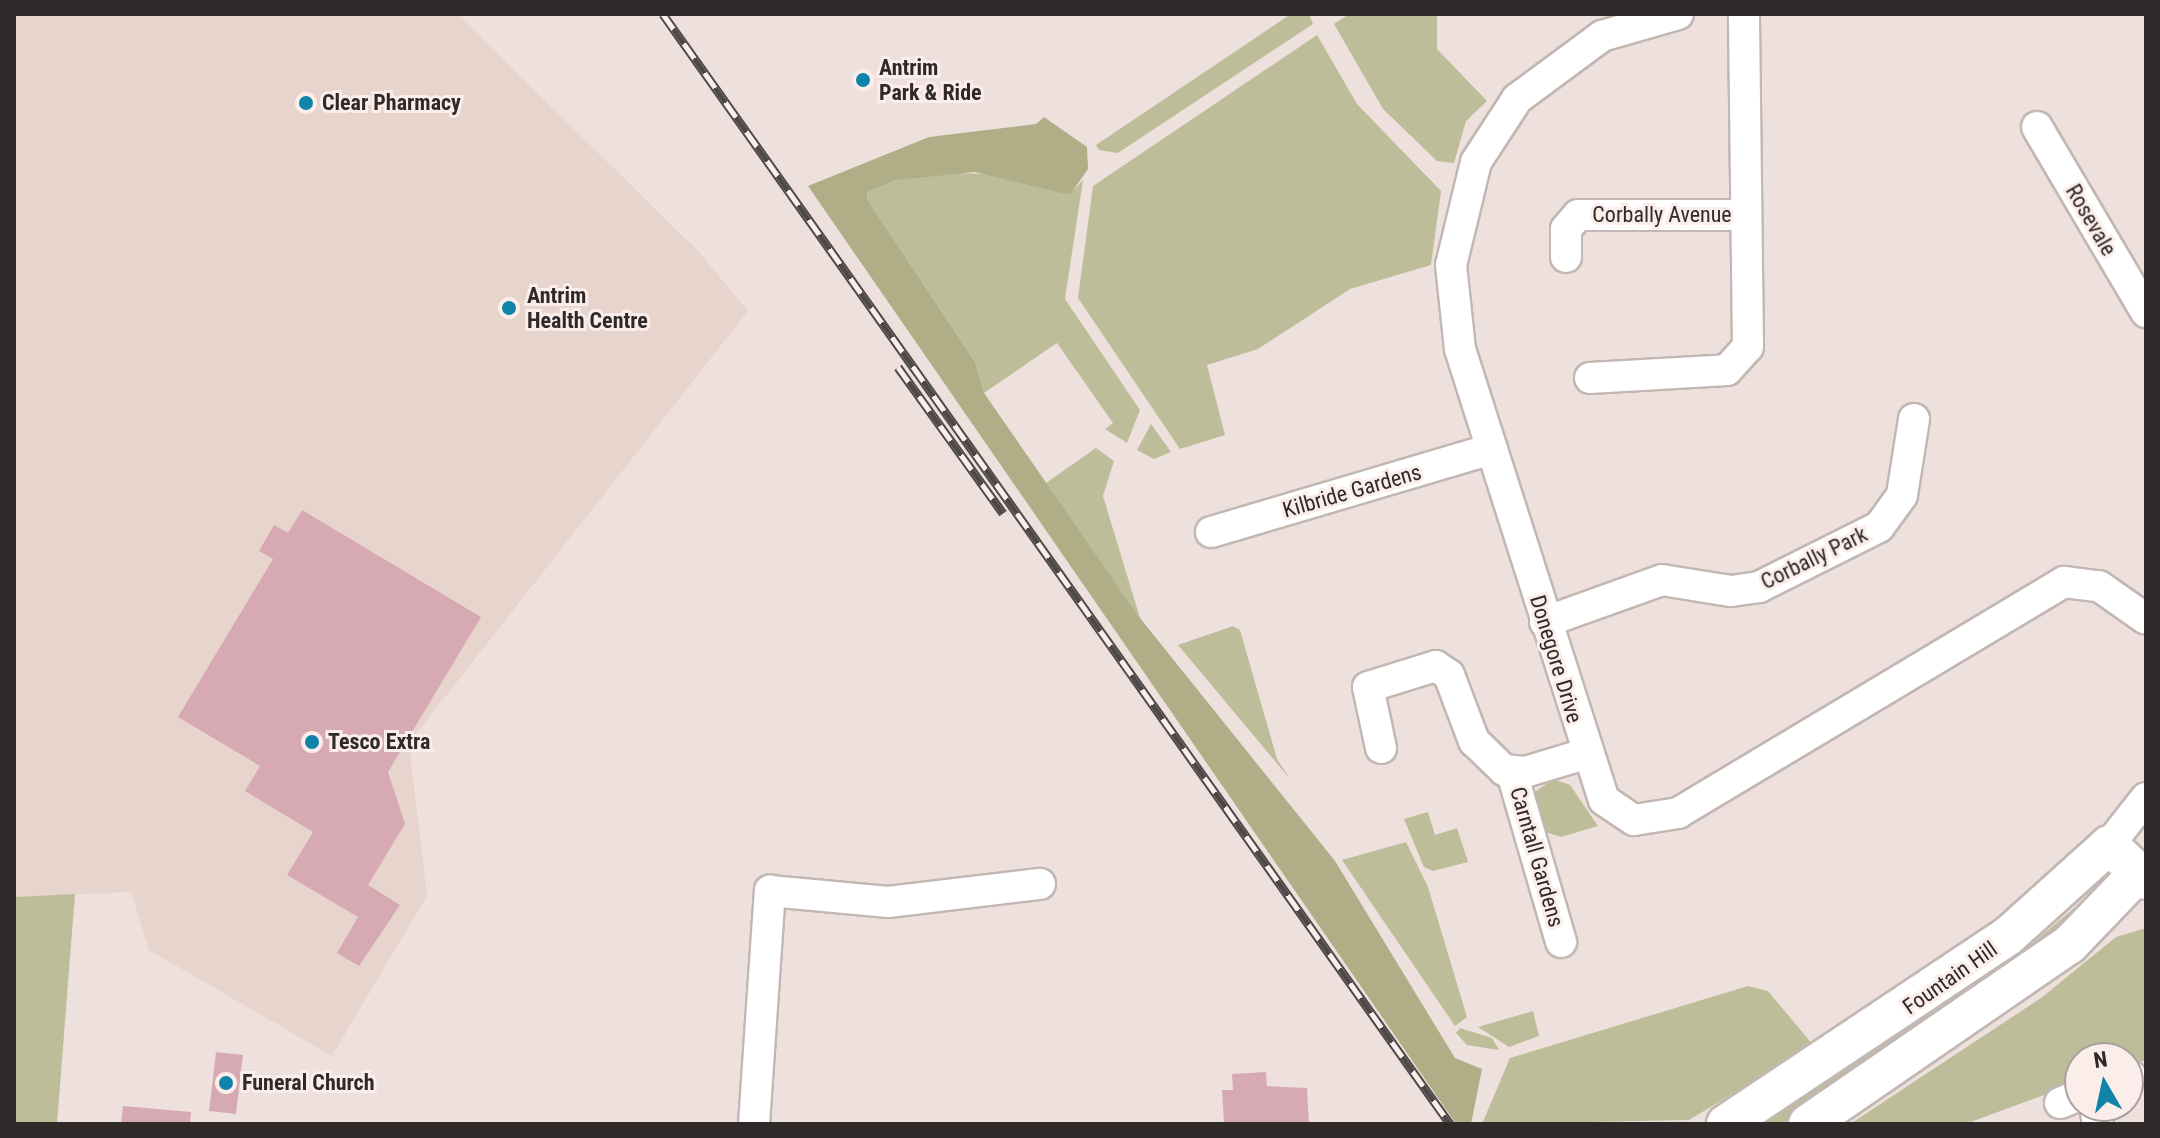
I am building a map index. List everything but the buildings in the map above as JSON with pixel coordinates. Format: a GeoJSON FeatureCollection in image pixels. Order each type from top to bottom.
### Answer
{"type":"FeatureCollection","features":[{"type":"Feature","properties":{"kind":"main road"},"geometry":{"type":"LineString","coordinates":[[2109,845],[2143,872]]}},
{"type":"Feature","properties":{"kind":"main road","name":"Fountain Hill"},"geometry":{"type":"LineString","coordinates":[[1726,1124],[2008,936],[2109,845]]}},
{"type":"Feature","properties":{"kind":"main road","name":"Fountain Hill"},"geometry":{"type":"LineString","coordinates":[[1808,1124],[2070,944],[2143,872]]}},
{"type":"Feature","properties":{"kind":"street","name":"Donegore Drive"},"geometry":{"type":"LineString","coordinates":[[1678,14],[1612,22],[1517,99],[1485,141],[1464,197],[1451,265],[1452,307],[1492,449],[1597,789],[1615,812],[1634,820],[1660,820],[2058,584],[2094,583],[2146,619]]}},
{"type":"Feature","properties":{"kind":"street","name":"Corbally Avenue"},"geometry":{"type":"LineString","coordinates":[[1590,378],[1714,373],[1743,358],[1746,215],[1744,14]]}},
{"type":"Feature","properties":{"kind":"street","name":"Rosevale"},"geometry":{"type":"LineString","coordinates":[[2037,127],[2146,312]]}},
{"type":"Feature","properties":{"kind":"street","name":"Corbally Avenue"},"geometry":{"type":"LineString","coordinates":[[1566,257],[1566,229],[1578,215],[1746,215]]}},
{"type":"Feature","properties":{"kind":"street","name":"Corbally Park"},"geometry":{"type":"LineString","coordinates":[[1545,622],[1662,580],[1731,591],[1759,587],[1879,527],[1902,495],[1914,419]]}},
{"type":"Feature","properties":{"kind":"street","name":"Kilbride Gardens"},"geometry":{"type":"LineString","coordinates":[[1211,532],[1492,449]]}},
{"type":"Feature","properties":{"kind":"street"},"geometry":{"type":"LineString","coordinates":[[1381,748],[1368,687],[1436,666],[1449,675],[1481,751],[1512,773],[1585,754]]}},
{"type":"Feature","properties":{"kind":"street","name":"Carntall Gardens"},"geometry":{"type":"LineString","coordinates":[[1512,773],[1561,942]]}},
{"type":"Feature","properties":{"kind":"street","name":"Fountain Hill"},"geometry":{"type":"LineString","coordinates":[[2109,845],[2146,798]]}},
{"type":"Feature","properties":{"kind":"street"},"geometry":{"type":"LineString","coordinates":[[754,1124],[770,891],[888,902],[1040,884]]}},
{"type":"Feature","properties":{"kind":"shaded area"},"geometry":{"type":"Polygon","coordinates":[[[14,14],[457,14],[699,252],[748,311],[409,743],[427,896],[332,1056],[149,950],[131,892],[14,897],[14,14]]]}},
{"type":"Feature","properties":{"kind":"shaded area"},"geometry":{"type":"Polygon","coordinates":[[[1044,117],[1087,147],[1088,169],[1070,195],[975,172],[896,180],[868,192],[867,199],[975,362],[984,393],[1140,618],[1335,861],[1455,1058],[1482,1069],[1471,1124],[1456,1124],[808,186],[929,137],[1036,124],[1044,117]]]}},
{"type":"Feature","properties":{"kind":"green space"},"geometry":{"type":"Polygon","coordinates":[[[1291,14],[1309,14],[1313,24],[1118,153],[1099,150],[1096,145],[1291,14]]]}},
{"type":"Feature","properties":{"kind":"green space"},"geometry":{"type":"Polygon","coordinates":[[[1349,14],[1437,14],[1437,49],[1487,101],[1466,121],[1454,163],[1437,161],[1383,109],[1334,24],[1349,14]]]}},
{"type":"Feature","properties":{"kind":"green space"},"geometry":{"type":"Polygon","coordinates":[[[1317,35],[1357,104],[1441,191],[1431,265],[1350,289],[1258,349],[1207,365],[1225,435],[1180,449],[1078,298],[1093,186],[1317,35]]]}},
{"type":"Feature","properties":{"kind":"green space"},"geometry":{"type":"Polygon","coordinates":[[[941,173],[1003,174],[1069,195],[1083,180],[1065,299],[1140,410],[1127,443],[1105,429],[1113,423],[1057,343],[984,393],[975,362],[867,199],[868,192],[896,180],[941,173]]]}},
{"type":"Feature","properties":{"kind":"green space"},"geometry":{"type":"Polygon","coordinates":[[[1151,424],[1171,452],[1154,459],[1137,450],[1151,424]]]}},
{"type":"Feature","properties":{"kind":"green space"},"geometry":{"type":"Polygon","coordinates":[[[1096,448],[1114,461],[1103,496],[1140,618],[1046,483],[1096,448]]]}},
{"type":"Feature","properties":{"kind":"green space"},"geometry":{"type":"Polygon","coordinates":[[[1233,626],[1240,630],[1277,759],[1290,779],[1178,645],[1233,626]]]}},
{"type":"Feature","properties":{"kind":"green space"},"geometry":{"type":"Polygon","coordinates":[[[1553,779],[1570,785],[1598,826],[1561,837],[1542,831],[1531,795],[1553,779]]]}},
{"type":"Feature","properties":{"kind":"green space"},"geometry":{"type":"Polygon","coordinates":[[[1428,812],[1435,835],[1457,828],[1468,862],[1433,871],[1424,867],[1404,819],[1428,812]]]}},
{"type":"Feature","properties":{"kind":"green space"},"geometry":{"type":"Polygon","coordinates":[[[1406,842],[1428,887],[1467,1017],[1455,1026],[1342,860],[1406,842]]]}},
{"type":"Feature","properties":{"kind":"green space"},"geometry":{"type":"Polygon","coordinates":[[[2099,887],[2105,894],[1892,1053],[1783,1124],[1747,1124],[1995,975],[2099,887]]]}},
{"type":"Feature","properties":{"kind":"green space"},"geometry":{"type":"Polygon","coordinates":[[[75,894],[57,1124],[14,1124],[14,897],[75,894]]]}},
{"type":"Feature","properties":{"kind":"green space"},"geometry":{"type":"Polygon","coordinates":[[[2146,928],[2146,1060],[2144,1042],[2064,1042],[2064,1088],[1965,1124],[1850,1124],[2041,998],[2116,937],[2146,928]]]}},
{"type":"Feature","properties":{"kind":"green space"},"geometry":{"type":"Polygon","coordinates":[[[1748,986],[1768,991],[1813,1045],[1689,1120],[1482,1124],[1510,1058],[1748,986]]]}},
{"type":"Feature","properties":{"kind":"green space"},"geometry":{"type":"Polygon","coordinates":[[[1533,1011],[1539,1036],[1509,1047],[1478,1027],[1533,1011]]]}},
{"type":"Feature","properties":{"kind":"green space"},"geometry":{"type":"Polygon","coordinates":[[[1460,1028],[1492,1038],[1499,1050],[1467,1045],[1456,1033],[1460,1028]]]}},
{"type":"Feature","properties":{"kind":"railway"},"geometry":{"type":"LineString","coordinates":[[663,14],[1450,1124]]}},
{"type":"Feature","properties":{"kind":"railway"},"geometry":{"type":"LineString","coordinates":[[898,367],[1003,513]]}},
{"type":"Feature","properties":{"kind":"place","name":"Antrim Park & Ride"},"geometry":{"type":"Point","coordinates":[863,80]}},
{"type":"Feature","properties":{"kind":"place","name":"Clear Pharmacy"},"geometry":{"type":"Point","coordinates":[306,103]}},
{"type":"Feature","properties":{"kind":"place","name":"Antrim Health Centre"},"geometry":{"type":"Point","coordinates":[509,308]}},
{"type":"Feature","properties":{"kind":"place","name":"Tesco Extra"},"geometry":{"type":"Point","coordinates":[312,742]}},
{"type":"Feature","properties":{"kind":"place","name":"Funeral Church"},"geometry":{"type":"Point","coordinates":[226,1083]}}]}
